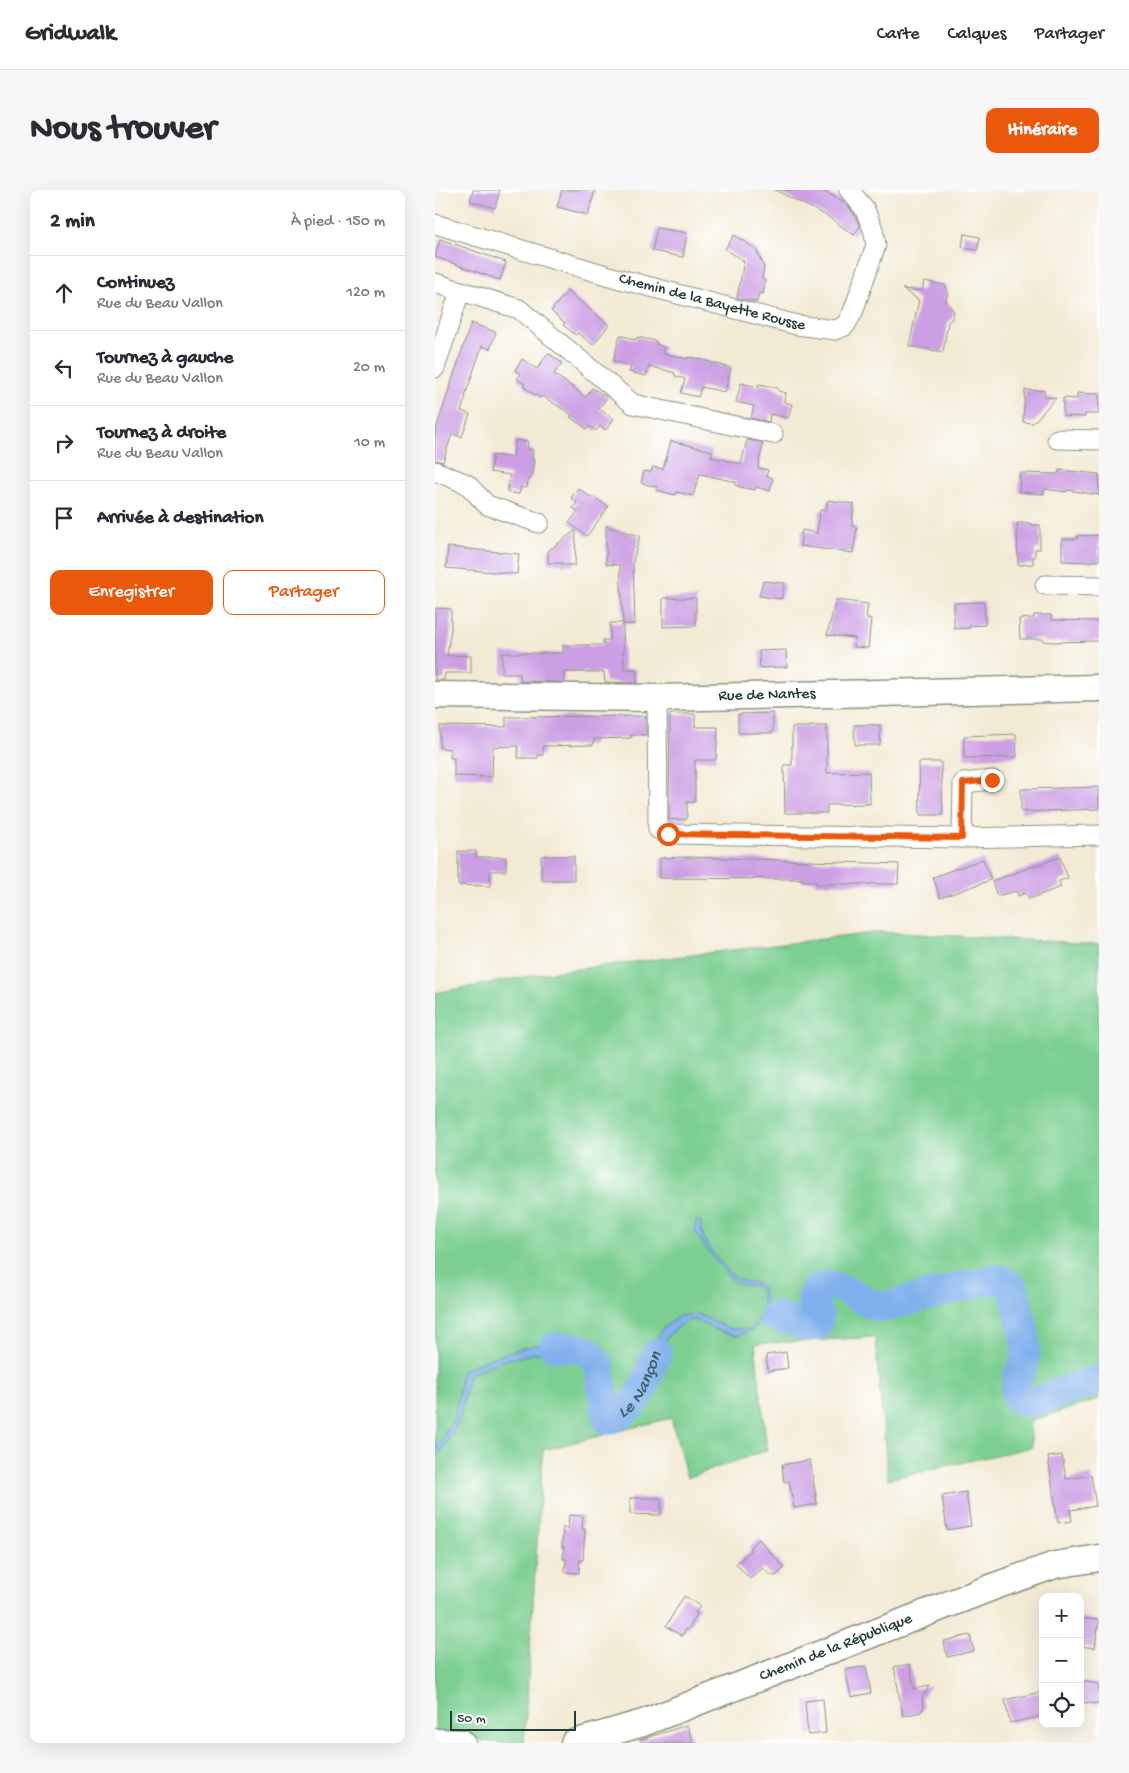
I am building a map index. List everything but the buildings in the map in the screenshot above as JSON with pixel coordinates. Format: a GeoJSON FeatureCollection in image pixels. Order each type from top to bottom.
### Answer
{"type":"FeatureCollection","features":[{"type":"Feature","properties":{"kind":"main road","name":"Rue de Nantes"},"geometry":{"type":"LineString","coordinates":[[435,695],[657,698],[1099,688]]}},
{"type":"Feature","properties":{"kind":"main road","name":"Chemin de la République"},"geometry":{"type":"LineString","coordinates":[[574,1743],[643,1723],[998,1585],[1055,1565],[1099,1558]]}},
{"type":"Feature","properties":{"kind":"main road"},"geometry":{"type":"LineString","coordinates":[[435,1742],[462,1743]]}},
{"type":"Feature","properties":{"kind":"street","name":"Chemin de la Bayette Rousse"},"geometry":{"type":"LineString","coordinates":[[435,224],[616,278],[797,325],[835,330],[845,326],[853,312],[875,245],[873,230],[864,208],[849,190]]}},
{"type":"Feature","properties":{"kind":"street"},"geometry":{"type":"LineString","coordinates":[[435,283],[519,309],[633,404],[773,434]]}},
{"type":"Feature","properties":{"kind":"street"},"geometry":{"type":"LineString","coordinates":[[435,368],[460,291]]}},
{"type":"Feature","properties":{"kind":"street"},"geometry":{"type":"LineString","coordinates":[[1057,439],[1099,440]]}},
{"type":"Feature","properties":{"kind":"street"},"geometry":{"type":"LineString","coordinates":[[435,471],[467,484],[487,505],[539,523]]}},
{"type":"Feature","properties":{"kind":"street"},"geometry":{"type":"LineString","coordinates":[[1045,585],[1099,586]]}},
{"type":"Feature","properties":{"kind":"street"},"geometry":{"type":"LineString","coordinates":[[657,698],[658,829],[668,834],[962,838],[1099,835]]}},
{"type":"Feature","properties":{"kind":"street"},"geometry":{"type":"LineString","coordinates":[[962,838],[963,783],[992,780]]}},
{"type":"Feature","properties":{"kind":"green space"},"geometry":{"type":"Polygon","coordinates":[[[881,932],[1099,944],[1099,1399],[1030,1421],[1032,1447],[888,1479],[875,1337],[755,1344],[767,1450],[687,1478],[671,1418],[543,1450],[524,1743],[499,1743],[435,1735],[435,993],[552,972],[881,932]]]}},
{"type":"Feature","properties":{"kind":"water"},"geometry":{"type":"Polygon","coordinates":[[[696,1221],[701,1221],[704,1238],[712,1253],[736,1279],[763,1287],[767,1310],[812,1326],[816,1325],[817,1320],[807,1304],[806,1297],[819,1282],[853,1286],[887,1307],[935,1291],[998,1274],[1007,1274],[1022,1283],[1038,1356],[1023,1391],[1025,1397],[1042,1399],[1067,1384],[1099,1377],[1099,1385],[1063,1395],[1039,1406],[1025,1404],[1016,1396],[1027,1365],[1029,1351],[1017,1290],[1005,1282],[992,1282],[887,1311],[877,1308],[848,1292],[830,1289],[821,1293],[812,1302],[824,1321],[817,1333],[776,1317],[767,1319],[750,1331],[737,1336],[716,1330],[695,1320],[689,1320],[666,1338],[643,1403],[628,1416],[609,1424],[601,1363],[581,1349],[570,1348],[542,1352],[502,1361],[469,1374],[460,1418],[435,1460],[435,1451],[455,1415],[462,1371],[493,1357],[514,1350],[559,1341],[579,1341],[596,1345],[607,1355],[612,1368],[615,1412],[638,1402],[651,1349],[662,1329],[679,1316],[698,1314],[730,1329],[750,1329],[764,1311],[760,1289],[735,1282],[731,1279],[698,1237],[696,1221]]]}},
{"type":"Feature","properties":{"kind":"waterway","name":"Le Nançon"},"geometry":{"type":"LineString","coordinates":[[774,1316],[809,1327],[817,1325],[819,1317],[812,1298],[817,1290],[823,1286],[839,1287],[871,1304],[884,1307],[993,1279],[1002,1280],[1013,1287],[1022,1322],[1026,1348],[1024,1362],[1017,1380],[1016,1397],[1034,1402],[1099,1379]]}},
{"type":"Feature","properties":{"kind":"waterway","name":"Le Nançon"},"geometry":{"type":"LineString","coordinates":[[554,1347],[574,1347],[589,1352],[599,1364],[607,1420],[619,1415],[635,1402],[645,1385],[657,1353]]}},
{"type":"Feature","properties":{"kind":"route"},"geometry":{"type":"LineString","coordinates":[[668,834],[962,838],[963,783],[992,780]]}}]}
